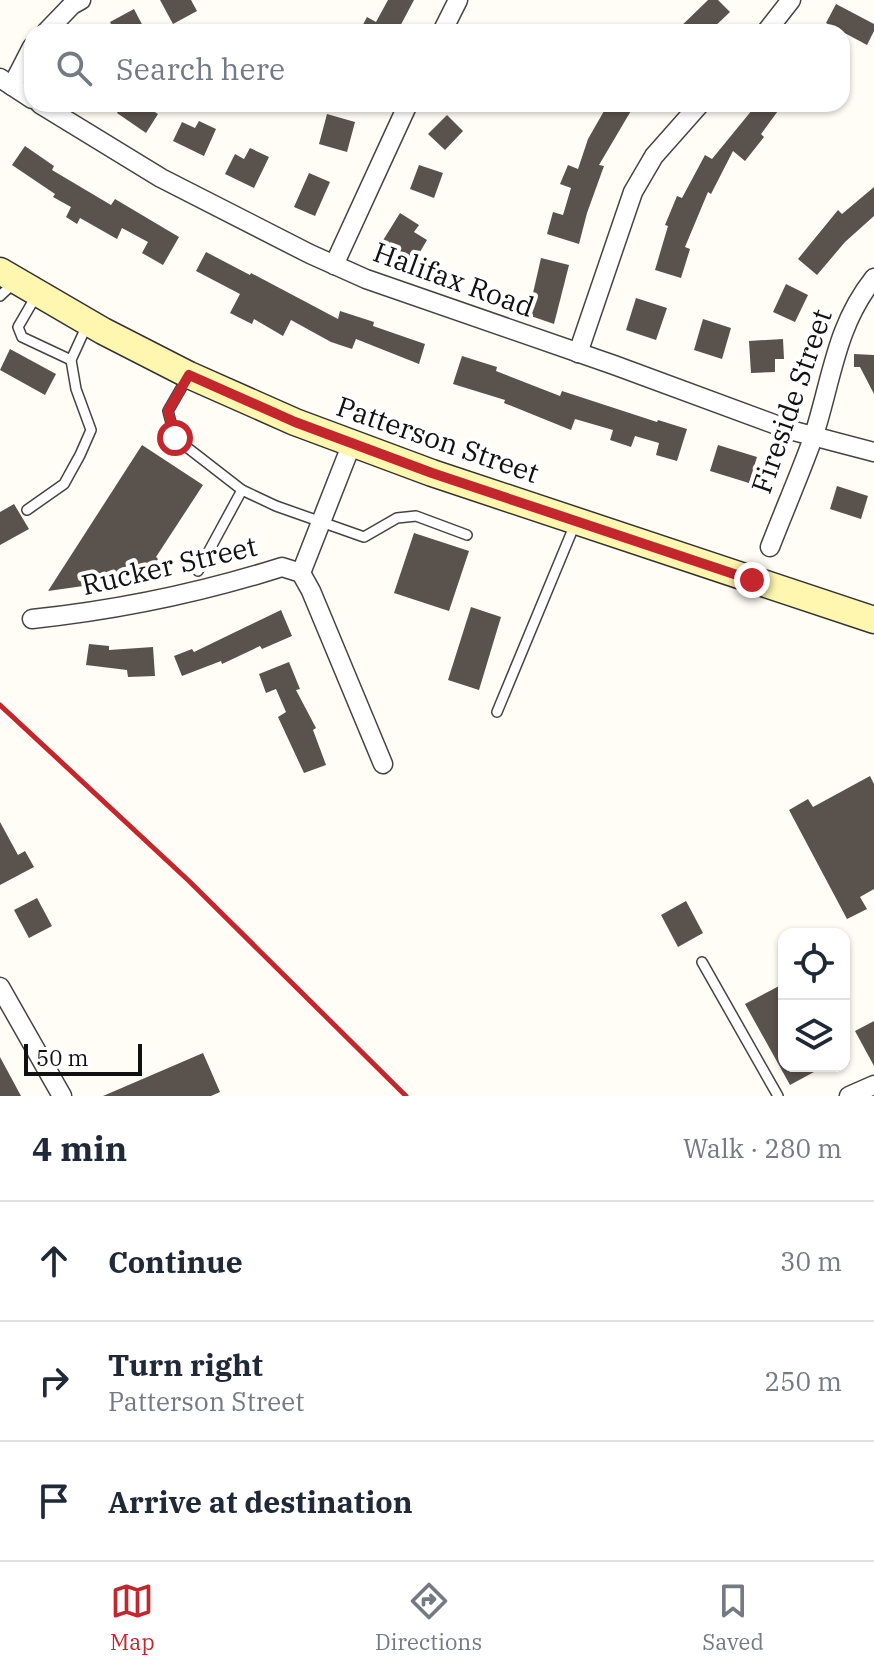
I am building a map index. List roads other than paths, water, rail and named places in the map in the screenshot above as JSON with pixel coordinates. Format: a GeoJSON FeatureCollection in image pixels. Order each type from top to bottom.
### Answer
{"type":"FeatureCollection","features":[{"type":"Feature","properties":{"kind":"main road","name":"Patterson Street"},"geometry":{"type":"LineString","coordinates":[[14,285],[189,375],[295,422],[577,521],[874,620]]}},
{"type":"Feature","properties":{"kind":"street"},"geometry":{"type":"LineString","coordinates":[[54,24],[81,0]]}},
{"type":"Feature","properties":{"kind":"street"},"geometry":{"type":"LineString","coordinates":[[446,24],[458,0]]}},
{"type":"Feature","properties":{"kind":"street"},"geometry":{"type":"LineString","coordinates":[[772,24],[791,0]]}},
{"type":"Feature","properties":{"kind":"street"},"geometry":{"type":"LineString","coordinates":[[24,58],[6,82],[24,94]]}},
{"type":"Feature","properties":{"kind":"street","name":"Halifax Road"},"geometry":{"type":"LineString","coordinates":[[53,112],[161,178],[334,265],[790,430],[874,452]]}},
{"type":"Feature","properties":{"kind":"street"},"geometry":{"type":"LineString","coordinates":[[334,265],[404,112]]}},
{"type":"Feature","properties":{"kind":"street"},"geometry":{"type":"LineString","coordinates":[[578,353],[633,192],[654,156],[693,112]]}},
{"type":"Feature","properties":{"kind":"street","name":"Fireside Street"},"geometry":{"type":"LineString","coordinates":[[770,547],[813,436],[826,383],[853,306],[874,278]]}},
{"type":"Feature","properties":{"kind":"street"},"geometry":{"type":"LineString","coordinates":[[352,443],[301,573],[383,764]]}},
{"type":"Feature","properties":{"kind":"street","name":"Rucker Street"},"geometry":{"type":"LineString","coordinates":[[32,619],[157,601],[282,567],[301,573]]}},
{"type":"Feature","properties":{"kind":"street"},"geometry":{"type":"LineString","coordinates":[[0,987],[62,1096]]}},
{"type":"Feature","properties":{"kind":"street"},"geometry":{"type":"LineString","coordinates":[[849,1096],[874,1085]]}},
{"type":"Feature","properties":{"kind":"lane"},"geometry":{"type":"LineString","coordinates":[[14,285],[18,327],[22,337],[71,360]]}},
{"type":"Feature","properties":{"kind":"lane"},"geometry":{"type":"LineString","coordinates":[[27,510],[64,484],[91,430],[76,389],[71,360],[88,322]]}},
{"type":"Feature","properties":{"kind":"lane"},"geometry":{"type":"LineString","coordinates":[[189,375],[168,411],[175,438],[242,490],[276,506],[364,537],[397,518],[416,516],[467,535]]}},
{"type":"Feature","properties":{"kind":"lane"},"geometry":{"type":"LineString","coordinates":[[198,571],[242,490]]}},
{"type":"Feature","properties":{"kind":"lane"},"geometry":{"type":"LineString","coordinates":[[497,712],[577,521]]}},
{"type":"Feature","properties":{"kind":"lane"},"geometry":{"type":"LineString","coordinates":[[702,962],[778,1096]]}},
{"type":"Feature","properties":{"kind":"railway"},"geometry":{"type":"LineString","coordinates":[[0,705],[189,881],[406,1096]]}}]}
